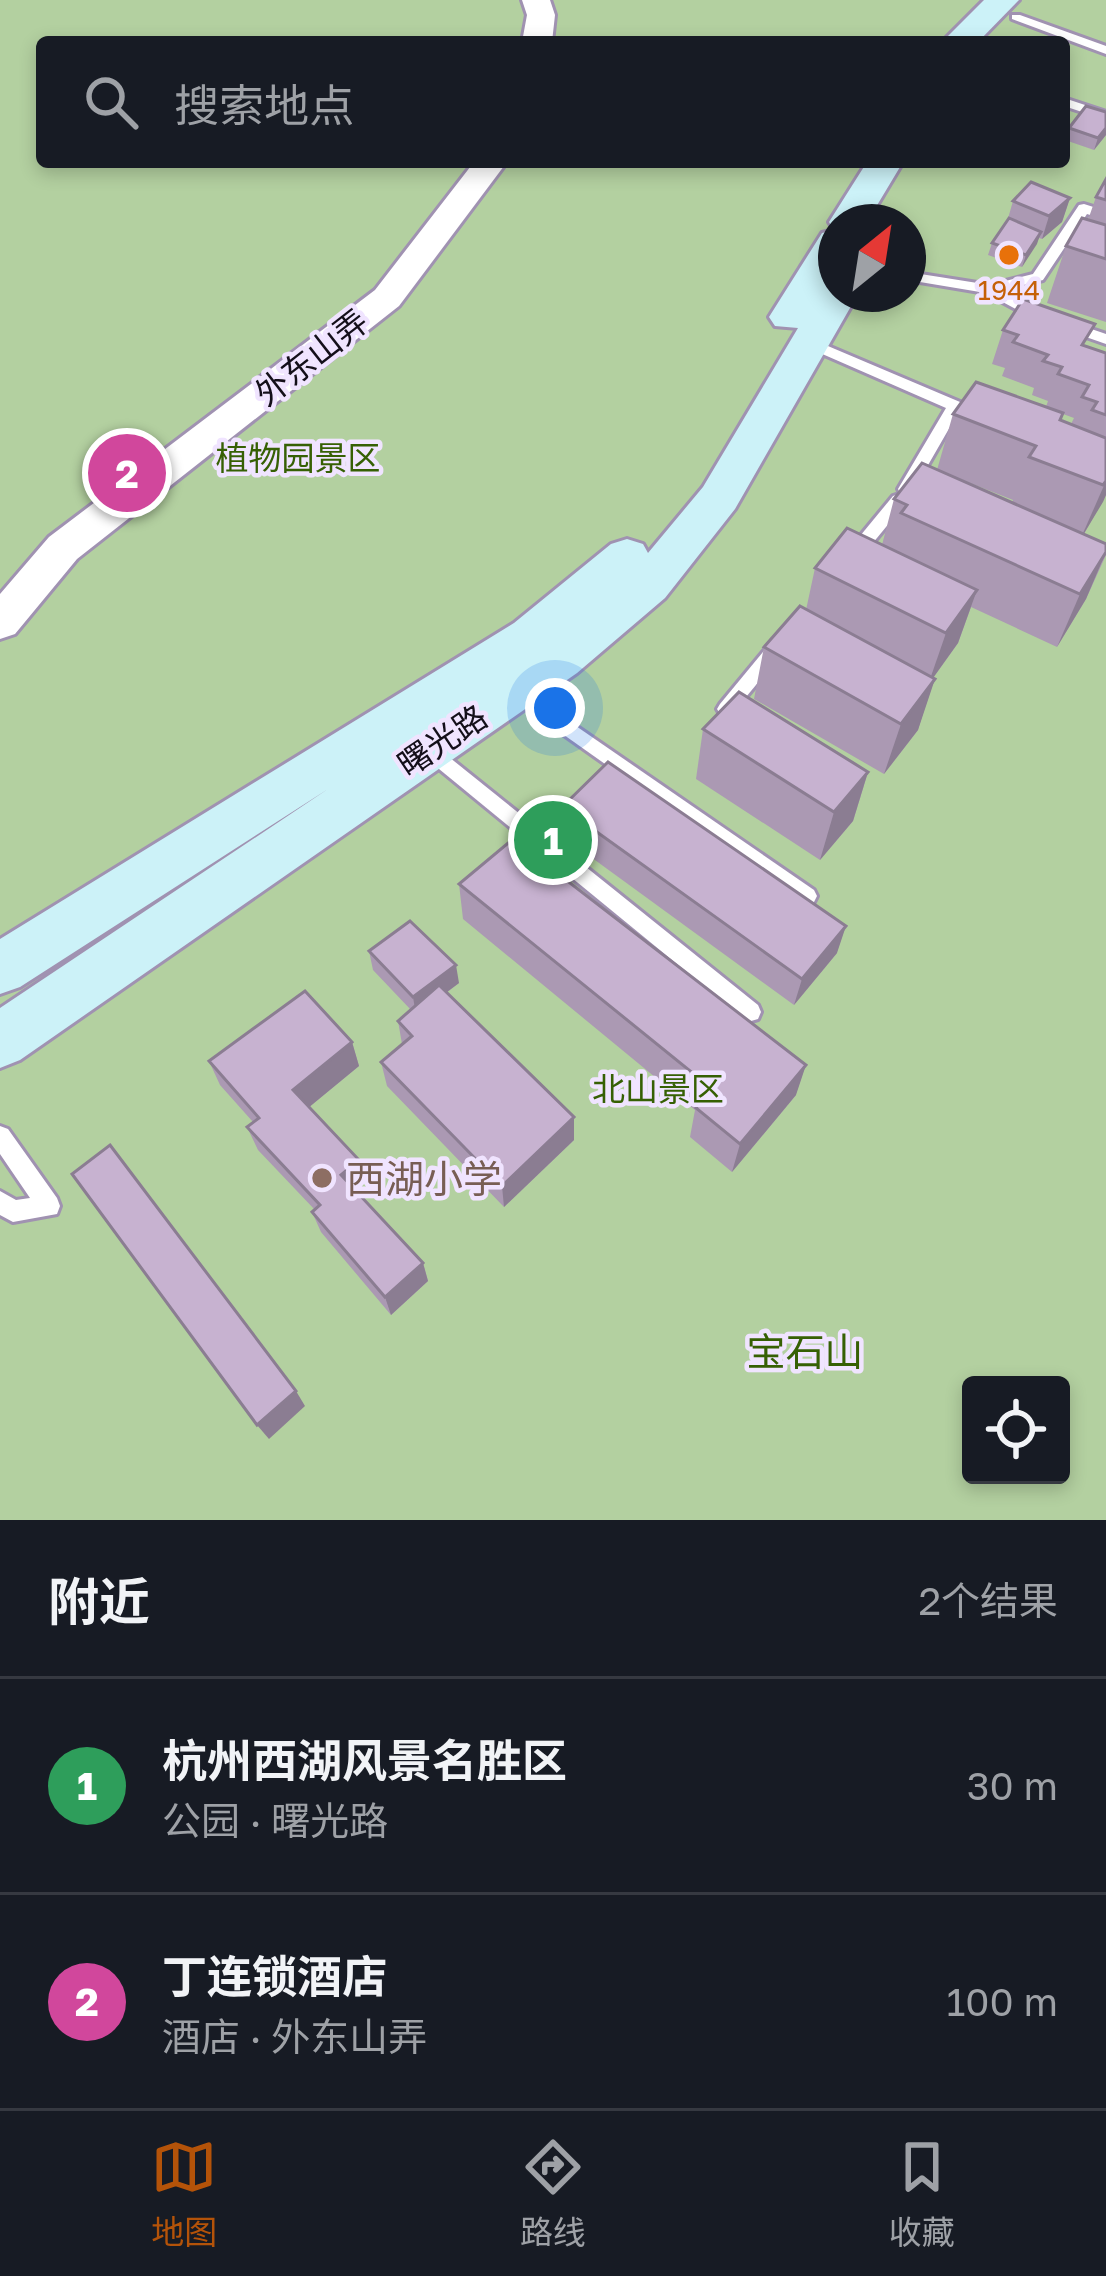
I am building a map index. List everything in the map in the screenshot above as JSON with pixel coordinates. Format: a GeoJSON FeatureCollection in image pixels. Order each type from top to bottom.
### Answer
{"type":"FeatureCollection","features":[{"type":"Feature","properties":{"kind":"main road"},"geometry":{"type":"LineString","coordinates":[[969,36],[1018,6]]}},
{"type":"Feature","properties":{"kind":"main road"},"geometry":{"type":"LineString","coordinates":[[996,36],[1018,6]]}},
{"type":"Feature","properties":{"kind":"main road"},"geometry":{"type":"LineString","coordinates":[[859,204],[881,168]]}},
{"type":"Feature","properties":{"kind":"main road"},"geometry":{"type":"LineString","coordinates":[[890,204],[912,168]]}},
{"type":"Feature","properties":{"kind":"main road","name":"曙光路"},"geometry":{"type":"LineString","coordinates":[[0,969],[531,636],[618,567],[684,488],[818,270]]}},
{"type":"Feature","properties":{"kind":"main road","name":"曙光路"},"geometry":{"type":"LineString","coordinates":[[0,1041],[560,660],[648,586],[719,498],[827,312]]}},
{"type":"Feature","properties":{"kind":"street"},"geometry":{"type":"LineString","coordinates":[[536,0],[541,15],[538,36]]}},
{"type":"Feature","properties":{"kind":"street","name":"外东山弄"},"geometry":{"type":"LineString","coordinates":[[0,623],[63,548],[387,298],[485,168]]}},
{"type":"Feature","properties":{"kind":"lane"},"geometry":{"type":"LineString","coordinates":[[1018,6],[1106,50]]}},
{"type":"Feature","properties":{"kind":"lane"},"geometry":{"type":"LineString","coordinates":[[1070,105],[1106,116]]}},
{"type":"Feature","properties":{"kind":"lane"},"geometry":{"type":"LineString","coordinates":[[990,289],[1038,277],[1084,208],[1106,215]]}},
{"type":"Feature","properties":{"kind":"lane"},"geometry":{"type":"LineString","coordinates":[[1052,256],[1070,262]]}},
{"type":"Feature","properties":{"kind":"lane"},"geometry":{"type":"LineString","coordinates":[[926,279],[990,289],[1035,314],[1106,339]]}},
{"type":"Feature","properties":{"kind":"lane"},"geometry":{"type":"LineString","coordinates":[[809,343],[1004,427]]}},
{"type":"Feature","properties":{"kind":"lane"},"geometry":{"type":"LineString","coordinates":[[840,571],[899,500],[956,406]]}},
{"type":"Feature","properties":{"kind":"lane"},"geometry":{"type":"LineString","coordinates":[[899,500],[920,509]]}},
{"type":"Feature","properties":{"kind":"lane"},"geometry":{"type":"LineString","coordinates":[[723,712],[782,642]]}},
{"type":"Feature","properties":{"kind":"lane"},"geometry":{"type":"LineString","coordinates":[[514,691],[807,896]]}},
{"type":"Feature","properties":{"kind":"lane"},"geometry":{"type":"LineString","coordinates":[[428,750],[752,1012]]}},
{"type":"Feature","properties":{"kind":"lane"},"geometry":{"type":"LineString","coordinates":[[0,1136],[49,1206],[13,1210],[0,1202]]}},
{"type":"Feature","properties":{"kind":"green space","name":"北山景区"},"geometry":{"type":"Polygon","coordinates":[[[0,0],[1106,0],[1106,1520],[0,1520],[0,0]]]}},
{"type":"Feature","properties":{"kind":"building"},"geometry":{"type":"Polygon","coordinates":[[[1086,106],[1106,112],[1106,128],[1098,138],[1070,127],[1086,106]]]}},
{"type":"Feature","properties":{"kind":"building"},"geometry":{"type":"Polygon","coordinates":[[[1106,179],[1106,200],[1096,197],[1106,179]]]}},
{"type":"Feature","properties":{"kind":"building"},"geometry":{"type":"Polygon","coordinates":[[[1031,182],[1070,198],[1049,216],[1013,201],[1031,182]]]}},
{"type":"Feature","properties":{"kind":"building"},"geometry":{"type":"Polygon","coordinates":[[[1009,218],[1041,232],[1026,255],[992,243],[1009,218]]]}},
{"type":"Feature","properties":{"kind":"building"},"geometry":{"type":"Polygon","coordinates":[[[1082,218],[1106,225],[1106,259],[1066,246],[1082,218]]]}},
{"type":"Feature","properties":{"kind":"building"},"geometry":{"type":"Polygon","coordinates":[[[1023,299],[1095,324],[1082,345],[1106,353],[1106,415],[1092,410],[1097,402],[1082,397],[1089,385],[1058,374],[1062,367],[1043,361],[1048,355],[1013,342],[1018,335],[1003,330],[1023,299]]]}},
{"type":"Feature","properties":{"kind":"building"},"geometry":{"type":"Polygon","coordinates":[[[976,382],[1063,413],[1060,420],[1106,438],[1103,485],[1029,457],[1036,446],[953,414],[976,382]]]}},
{"type":"Feature","properties":{"kind":"building"},"geometry":{"type":"Polygon","coordinates":[[[922,463],[1106,544],[1106,552],[1080,594],[901,513],[907,505],[894,499],[922,463]]]}},
{"type":"Feature","properties":{"kind":"building"},"geometry":{"type":"Polygon","coordinates":[[[847,528],[977,590],[946,633],[815,568],[847,528]]]}},
{"type":"Feature","properties":{"kind":"building"},"geometry":{"type":"Polygon","coordinates":[[[800,606],[935,679],[901,724],[764,647],[800,606]]]}},
{"type":"Feature","properties":{"kind":"building"},"geometry":{"type":"Polygon","coordinates":[[[739,692],[868,772],[834,812],[703,729],[739,692]]]}},
{"type":"Feature","properties":{"kind":"building"},"geometry":{"type":"Polygon","coordinates":[[[608,762],[846,926],[802,979],[562,807],[608,762]]]}},
{"type":"Feature","properties":{"kind":"building"},"geometry":{"type":"Polygon","coordinates":[[[513,839],[806,1065],[740,1144],[696,1108],[710,1087],[459,884],[513,839]]]}},
{"type":"Feature","properties":{"kind":"building"},"geometry":{"type":"Polygon","coordinates":[[[410,921],[456,965],[413,997],[369,951],[410,921]]]}},
{"type":"Feature","properties":{"kind":"building"},"geometry":{"type":"Polygon","coordinates":[[[439,985],[574,1117],[502,1186],[381,1062],[412,1036],[398,1021],[439,985]]]}},
{"type":"Feature","properties":{"kind":"building"},"geometry":{"type":"Polygon","coordinates":[[[305,991],[352,1042],[293,1090],[359,1160],[341,1175],[423,1263],[385,1297],[312,1212],[320,1205],[247,1127],[259,1118],[209,1061],[305,991]]]}},
{"type":"Feature","properties":{"kind":"building"},"geometry":{"type":"Polygon","coordinates":[[[110,1145],[296,1391],[257,1425],[72,1174],[110,1145]]]}},
{"type":"Feature","properties":{"kind":"place","name":"1944"},"geometry":{"type":"Point","coordinates":[1009,255]}},
{"type":"Feature","properties":{"kind":"place","name":"丁连锁酒店"},"geometry":{"type":"Point","coordinates":[127,473]}},
{"type":"Feature","properties":{"kind":"place","name":"杭州西湖风景名胜区"},"geometry":{"type":"Point","coordinates":[553,840]}},
{"type":"Feature","properties":{"kind":"place","name":"西湖小学"},"geometry":{"type":"Point","coordinates":[322,1178]}},
{"type":"Feature","properties":{"kind":"park label","name":"植物园景区"},"geometry":{"type":"Point","coordinates":[298,457]}},
{"type":"Feature","properties":{"kind":"park label","name":"宝石山"},"geometry":{"type":"Point","coordinates":[805,1351]}}]}
